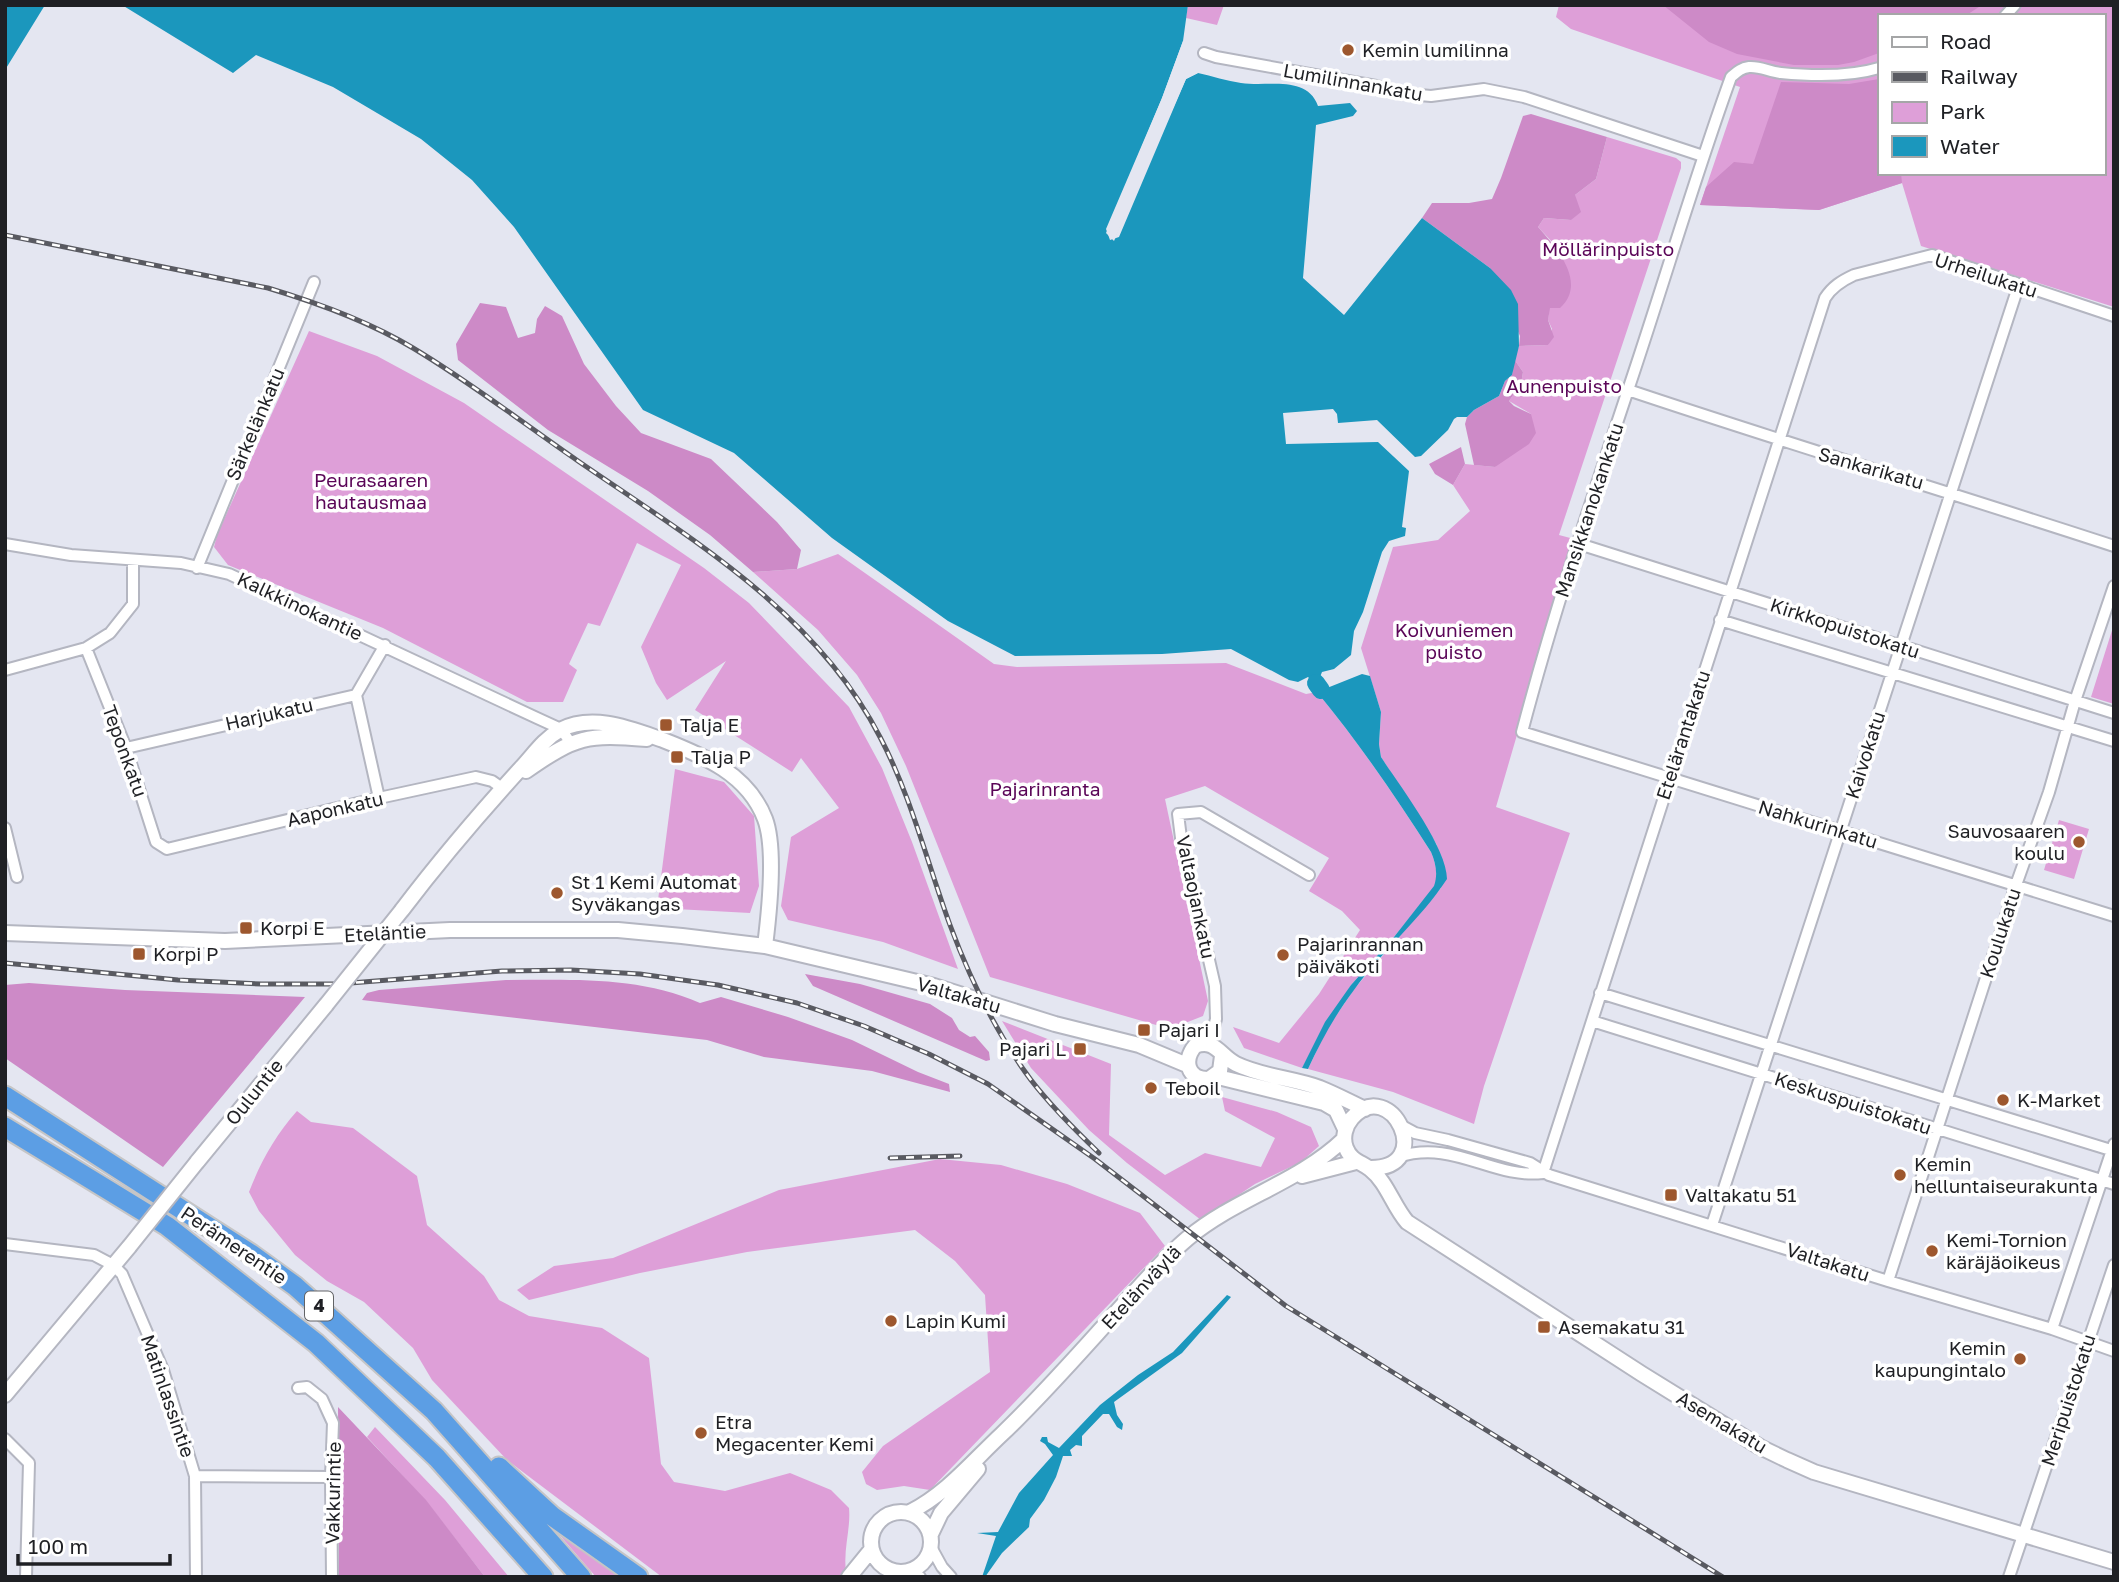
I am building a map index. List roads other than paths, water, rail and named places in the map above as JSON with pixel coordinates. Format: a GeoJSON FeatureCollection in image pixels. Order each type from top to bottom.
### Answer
{"type":"FeatureCollection","features":[{"type":"Feature","properties":{"kind":"highway","name":"Perämerentie"},"geometry":{"type":"LineString","coordinates":[[5,1097],[251,1254],[295,1286],[434,1411],[581,1577]]}},
{"type":"Feature","properties":{"kind":"highway","name":"Perämerentie"},"geometry":{"type":"LineString","coordinates":[[5,1127],[167,1226],[317,1343],[437,1458],[542,1577]]}},
{"type":"Feature","properties":{"kind":"highway"},"geometry":{"type":"LineString","coordinates":[[434,1411],[455,1423],[552,1516],[638,1577]]}},
{"type":"Feature","properties":{"kind":"main road","name":"Ouluntie"},"geometry":{"type":"LineString","coordinates":[[5,1395],[129,1247],[502,788],[541,744],[561,729],[589,723],[637,729],[714,762],[748,789],[766,821],[769,839],[770,900],[765,946]]}},
{"type":"Feature","properties":{"kind":"main road","name":"Ouluntie"},"geometry":{"type":"LineString","coordinates":[[502,788],[547,755],[570,742],[605,736],[663,740]]}},
{"type":"Feature","properties":{"kind":"main road","name":"Eteläntie"},"geometry":{"type":"LineString","coordinates":[[5,933],[225,941],[450,930],[618,930],[765,946]]}},
{"type":"Feature","properties":{"kind":"main road","name":"Valtakatu"},"geometry":{"type":"LineString","coordinates":[[765,946],[934,986],[1055,1024],[1152,1049],[1187,1065]]}},
{"type":"Feature","properties":{"kind":"main road","name":"Valtakatu"},"geometry":{"type":"LineString","coordinates":[[1152,1049],[1202,1044]]}},
{"type":"Feature","properties":{"kind":"main road"},"geometry":{"type":"LineString","coordinates":[[1202,1044],[1218,1048],[1222,1056],[1223,1064],[1209,1079],[1192,1074],[1187,1065],[1188,1054],[1202,1044]]}},
{"type":"Feature","properties":{"kind":"main road"},"geometry":{"type":"LineString","coordinates":[[1222,1056],[1270,1076],[1319,1088],[1365,1109]]}},
{"type":"Feature","properties":{"kind":"main road"},"geometry":{"type":"LineString","coordinates":[[1214,1076],[1324,1103],[1336,1110],[1345,1134],[1346,1148],[1362,1165],[1393,1161]]}},
{"type":"Feature","properties":{"kind":"main road"},"geometry":{"type":"LineString","coordinates":[[1345,1134],[1349,1121],[1365,1109],[1391,1112],[1402,1126],[1404,1142],[1384,1184]]}},
{"type":"Feature","properties":{"kind":"main road","name":"Etelänväylä"},"geometry":{"type":"LineString","coordinates":[[909,1512],[929,1502],[1017,1422],[1153,1272],[1188,1238],[1217,1217],[1287,1181],[1329,1153],[1345,1134]]}},
{"type":"Feature","properties":{"kind":"main road","name":"Etelänväylä"},"geometry":{"type":"LineString","coordinates":[[1287,1181],[1362,1165]]}},
{"type":"Feature","properties":{"kind":"main road","name":"Asemakatu"},"geometry":{"type":"LineString","coordinates":[[1362,1165],[1384,1184],[1398,1213],[1407,1222],[1760,1447],[1814,1472],[2114,1562]]}},
{"type":"Feature","properties":{"kind":"main road","name":"Etelänväylä"},"geometry":{"type":"LineString","coordinates":[[931,1541],[940,1513],[1017,1422]]}},
{"type":"Feature","properties":{"kind":"main road"},"geometry":{"type":"LineString","coordinates":[[909,1512],[923,1520],[931,1541],[927,1558],[914,1574],[884,1568],[871,1550],[872,1530],[880,1519],[891,1513],[909,1512]]}},
{"type":"Feature","properties":{"kind":"main road"},"geometry":{"type":"LineString","coordinates":[[849,1577],[871,1550]]}},
{"type":"Feature","properties":{"kind":"main road"},"geometry":{"type":"LineString","coordinates":[[871,1577],[884,1568]]}},
{"type":"Feature","properties":{"kind":"street","name":"Lumilinnankatu"},"geometry":{"type":"LineString","coordinates":[[1204,53],[1408,94],[1431,96],[1484,89],[1497,90],[1703,156]]}},
{"type":"Feature","properties":{"kind":"street","name":"Mansikkanokankatu"},"geometry":{"type":"LineString","coordinates":[[1522,732],[1576,542],[1731,77],[1741,68],[1754,66],[1780,73],[1804,74],[1851,73],[1878,68]]}},
{"type":"Feature","properties":{"kind":"street","name":"Urheilukatu"},"geometry":{"type":"LineString","coordinates":[[1825,298],[1830,290],[1854,275],[1932,255],[2114,316]]}},
{"type":"Feature","properties":{"kind":"street","name":"Särkelänkatu"},"geometry":{"type":"LineString","coordinates":[[197,568],[314,282]]}},
{"type":"Feature","properties":{"kind":"street","name":"Kaivokatu"},"geometry":{"type":"LineString","coordinates":[[1712,1225],[2019,285]]}},
{"type":"Feature","properties":{"kind":"street","name":"Etelärantakatu"},"geometry":{"type":"LineString","coordinates":[[1543,1173],[1825,298]]}},
{"type":"Feature","properties":{"kind":"street","name":"Sankarikatu"},"geometry":{"type":"LineString","coordinates":[[1628,390],[1780,441],[1950,492],[2114,546]]}},
{"type":"Feature","properties":{"kind":"street","name":"Kirkkopuistokatu"},"geometry":{"type":"LineString","coordinates":[[1576,542],[2114,713]]}},
{"type":"Feature","properties":{"kind":"street","name":"Kalkkinokantie"},"geometry":{"type":"LineString","coordinates":[[5,544],[71,555],[181,563],[229,574],[561,729],[570,742]]}},
{"type":"Feature","properties":{"kind":"street"},"geometry":{"type":"LineString","coordinates":[[5,670],[86,648],[110,633],[133,604],[133,560]]}},
{"type":"Feature","properties":{"kind":"street","name":"Koulukatu"},"geometry":{"type":"LineString","coordinates":[[1888,1281],[2114,586]]}},
{"type":"Feature","properties":{"kind":"street","name":"Kirkkopuistokatu"},"geometry":{"type":"LineString","coordinates":[[1720,620],[2114,741]]}},
{"type":"Feature","properties":{"kind":"street"},"geometry":{"type":"LineString","coordinates":[[379,798],[356,695],[385,645]]}},
{"type":"Feature","properties":{"kind":"street","name":"Teponkatu"},"geometry":{"type":"LineString","coordinates":[[86,648],[126,748],[156,842],[167,849]]}},
{"type":"Feature","properties":{"kind":"street","name":"Harjukatu"},"geometry":{"type":"LineString","coordinates":[[126,748],[356,695]]}},
{"type":"Feature","properties":{"kind":"street","name":"Nahkurinkatu"},"geometry":{"type":"LineString","coordinates":[[1522,732],[2114,916]]}},
{"type":"Feature","properties":{"kind":"street","name":"Aaponkatu"},"geometry":{"type":"LineString","coordinates":[[167,849],[379,798],[476,778],[502,788]]}},
{"type":"Feature","properties":{"kind":"street","name":"Valtaojankatu"},"geometry":{"type":"LineString","coordinates":[[1202,1044],[1216,1019],[1215,986],[1181,838],[1178,814],[1201,812],[1309,875]]}},
{"type":"Feature","properties":{"kind":"street"},"geometry":{"type":"LineString","coordinates":[[5,828],[17,877]]}},
{"type":"Feature","properties":{"kind":"street","name":"Keskuspuistokatu"},"geometry":{"type":"LineString","coordinates":[[1600,993],[1770,1047],[2113,1149]]}},
{"type":"Feature","properties":{"kind":"street","name":"Keskuspuistokatu"},"geometry":{"type":"LineString","coordinates":[[1591,1021],[2108,1182]]}},
{"type":"Feature","properties":{"kind":"street","name":"Valtakatu"},"geometry":{"type":"LineString","coordinates":[[1402,1126],[1415,1133],[1530,1163],[1543,1173],[1888,1281],[2052,1329],[2114,1351]]}},
{"type":"Feature","properties":{"kind":"street","name":"Meripuistokatu"},"geometry":{"type":"LineString","coordinates":[[2052,1329],[2108,1182],[2113,1149]]}},
{"type":"Feature","properties":{"kind":"street","name":"Valtakatu"},"geometry":{"type":"LineString","coordinates":[[1393,1161],[1420,1151],[1449,1153],[1525,1175],[1543,1173]]}},
{"type":"Feature","properties":{"kind":"street"},"geometry":{"type":"LineString","coordinates":[[5,1244],[94,1255],[113,1265]]}},
{"type":"Feature","properties":{"kind":"street","name":"Matinlassintie"},"geometry":{"type":"LineString","coordinates":[[113,1265],[126,1282],[163,1370],[195,1476],[196,1577]]}},
{"type":"Feature","properties":{"kind":"street","name":"Meripuistokatu"},"geometry":{"type":"LineString","coordinates":[[2009,1577],[2114,1265]]}},
{"type":"Feature","properties":{"kind":"street","name":"Vakkurintie"},"geometry":{"type":"LineString","coordinates":[[298,1388],[310,1388],[322,1399],[329,1410],[334,1431],[331,1476],[332,1577]]}},
{"type":"Feature","properties":{"kind":"street"},"geometry":{"type":"LineString","coordinates":[[5,1439],[29,1463],[26,1577]]}},
{"type":"Feature","properties":{"kind":"street"},"geometry":{"type":"LineString","coordinates":[[195,1476],[331,1476]]}},
{"type":"Feature","properties":{"kind":"street"},"geometry":{"type":"LineString","coordinates":[[931,1541],[942,1567],[951,1577]]}},
{"type":"Feature","properties":{"kind":"water"},"geometry":{"type":"Polygon","coordinates":[[[5,5],[45,5],[5,70],[5,5]]]}},
{"type":"Feature","properties":{"kind":"water"},"geometry":{"type":"Polygon","coordinates":[[[122,5],[1188,5],[1183,41],[1106,233],[1114,241],[1186,79],[1198,73],[1241,83],[1286,84],[1305,90],[1313,96],[1318,106],[1350,103],[1357,111],[1353,116],[1316,125],[1303,278],[1344,315],[1422,218],[1490,268],[1511,290],[1518,304],[1519,346],[1512,375],[1505,381],[1499,396],[1467,417],[1454,419],[1448,430],[1421,456],[1415,457],[1377,420],[1338,423],[1333,409],[1283,413],[1286,444],[1378,442],[1409,471],[1402,527],[1406,528],[1405,536],[1389,541],[1382,552],[1363,612],[1354,631],[1351,655],[1334,669],[1322,672],[1318,682],[1314,683],[1308,677],[1298,682],[1289,680],[1231,649],[1162,654],[1015,656],[948,621],[832,538],[734,453],[643,410],[514,227],[472,180],[421,139],[333,87],[256,55],[233,73],[122,5]]]}},
{"type":"Feature","properties":{"kind":"water"},"geometry":{"type":"Polygon","coordinates":[[[1362,674],[1370,676],[1381,712],[1381,757],[1431,834],[1445,866],[1447,879],[1347,999],[1308,1069],[1302,1068],[1325,1022],[1351,985],[1394,937],[1434,886],[1436,878],[1431,852],[1377,771],[1317,692],[1362,674]]]}},
{"type":"Feature","properties":{"kind":"water"},"geometry":{"type":"Polygon","coordinates":[[[1227,1295],[1231,1297],[1182,1353],[1114,1402],[1117,1415],[1123,1424],[1122,1430],[1109,1414],[1103,1414],[1082,1436],[1082,1446],[1076,1445],[1070,1450],[1072,1456],[1063,1456],[1056,1477],[1030,1519],[1029,1527],[1002,1553],[985,1577],[982,1577],[996,1536],[977,1533],[998,1532],[1019,1493],[1053,1455],[1040,1441],[1042,1437],[1047,1437],[1048,1442],[1059,1448],[1100,1405],[1173,1352],[1227,1295]]]}},
{"type":"Feature","properties":{"kind":"waterway"},"geometry":{"type":"LineString","coordinates":[[1316,683],[1321,690]]}},
{"type":"Feature","properties":{"kind":"railway"},"geometry":{"type":"LineString","coordinates":[[5,235],[268,288],[361,321],[413,348],[476,389],[706,549],[747,581],[786,615],[822,652],[853,692],[880,737],[901,782],[950,925],[985,1005],[1006,1044],[1031,1080],[1099,1153]]}},
{"type":"Feature","properties":{"kind":"railway"},"geometry":{"type":"LineString","coordinates":[[5,963],[178,980],[261,984],[338,984],[502,971],[571,970],[640,974],[718,985],[797,1003],[864,1026],[929,1054],[988,1084],[1095,1159],[1286,1306],[1723,1577]]}},
{"type":"Feature","properties":{"kind":"railway"},"geometry":{"type":"LineString","coordinates":[[890,1158],[960,1156]]}},
{"type":"Feature","properties":{"kind":"place","name":"Kemin lumilinna"},"geometry":{"type":"Point","coordinates":[1348,50]}},
{"type":"Feature","properties":{"kind":"place","name":"Talja E"},"geometry":{"type":"Point","coordinates":[666,725]}},
{"type":"Feature","properties":{"kind":"place","name":"Talja P"},"geometry":{"type":"Point","coordinates":[677,757]}},
{"type":"Feature","properties":{"kind":"place","name":"Sauvosaaren koulu"},"geometry":{"type":"Point","coordinates":[2079,842]}},
{"type":"Feature","properties":{"kind":"place","name":"St 1 Kemi Automat Syväkangas"},"geometry":{"type":"Point","coordinates":[557,893]}},
{"type":"Feature","properties":{"kind":"place","name":"Korpi E"},"geometry":{"type":"Point","coordinates":[246,928]}},
{"type":"Feature","properties":{"kind":"place","name":"Korpi P"},"geometry":{"type":"Point","coordinates":[139,954]}},
{"type":"Feature","properties":{"kind":"place","name":"Pajarinrannan päiväkoti"},"geometry":{"type":"Point","coordinates":[1283,955]}},
{"type":"Feature","properties":{"kind":"place","name":"Pajari I"},"geometry":{"type":"Point","coordinates":[1144,1030]}},
{"type":"Feature","properties":{"kind":"place","name":"Pajari L"},"geometry":{"type":"Point","coordinates":[1080,1049]}},
{"type":"Feature","properties":{"kind":"place","name":"Teboil"},"geometry":{"type":"Point","coordinates":[1151,1088]}},
{"type":"Feature","properties":{"kind":"place","name":"K-Market"},"geometry":{"type":"Point","coordinates":[2003,1100]}},
{"type":"Feature","properties":{"kind":"place","name":"Kemin helluntaiseurakunta"},"geometry":{"type":"Point","coordinates":[1900,1175]}},
{"type":"Feature","properties":{"kind":"place","name":"Valtakatu 51"},"geometry":{"type":"Point","coordinates":[1671,1195]}},
{"type":"Feature","properties":{"kind":"place","name":"Kemi-Tornion käräjäoikeus"},"geometry":{"type":"Point","coordinates":[1932,1251]}},
{"type":"Feature","properties":{"kind":"place","name":"Lapin Kumi"},"geometry":{"type":"Point","coordinates":[891,1321]}},
{"type":"Feature","properties":{"kind":"place","name":"Asemakatu 31"},"geometry":{"type":"Point","coordinates":[1544,1327]}},
{"type":"Feature","properties":{"kind":"place","name":"Kemin kaupungintalo"},"geometry":{"type":"Point","coordinates":[2020,1359]}},
{"type":"Feature","properties":{"kind":"place","name":"Etra Megacenter Kemi"},"geometry":{"type":"Point","coordinates":[701,1433]}},
{"type":"Feature","properties":{"kind":"park label","name":"Möllärinpuisto"},"geometry":{"type":"Point","coordinates":[1608,249]}},
{"type":"Feature","properties":{"kind":"park label","name":"Aunenpuisto"},"geometry":{"type":"Point","coordinates":[1564,386]}},
{"type":"Feature","properties":{"kind":"park label","name":"Peurasaaren hautausmaa"},"geometry":{"type":"Point","coordinates":[371,491]}},
{"type":"Feature","properties":{"kind":"park label","name":"Koivuniemen puisto"},"geometry":{"type":"Point","coordinates":[1454,641]}},
{"type":"Feature","properties":{"kind":"park label","name":"Pajarinranta"},"geometry":{"type":"Point","coordinates":[1045,789]}}]}
